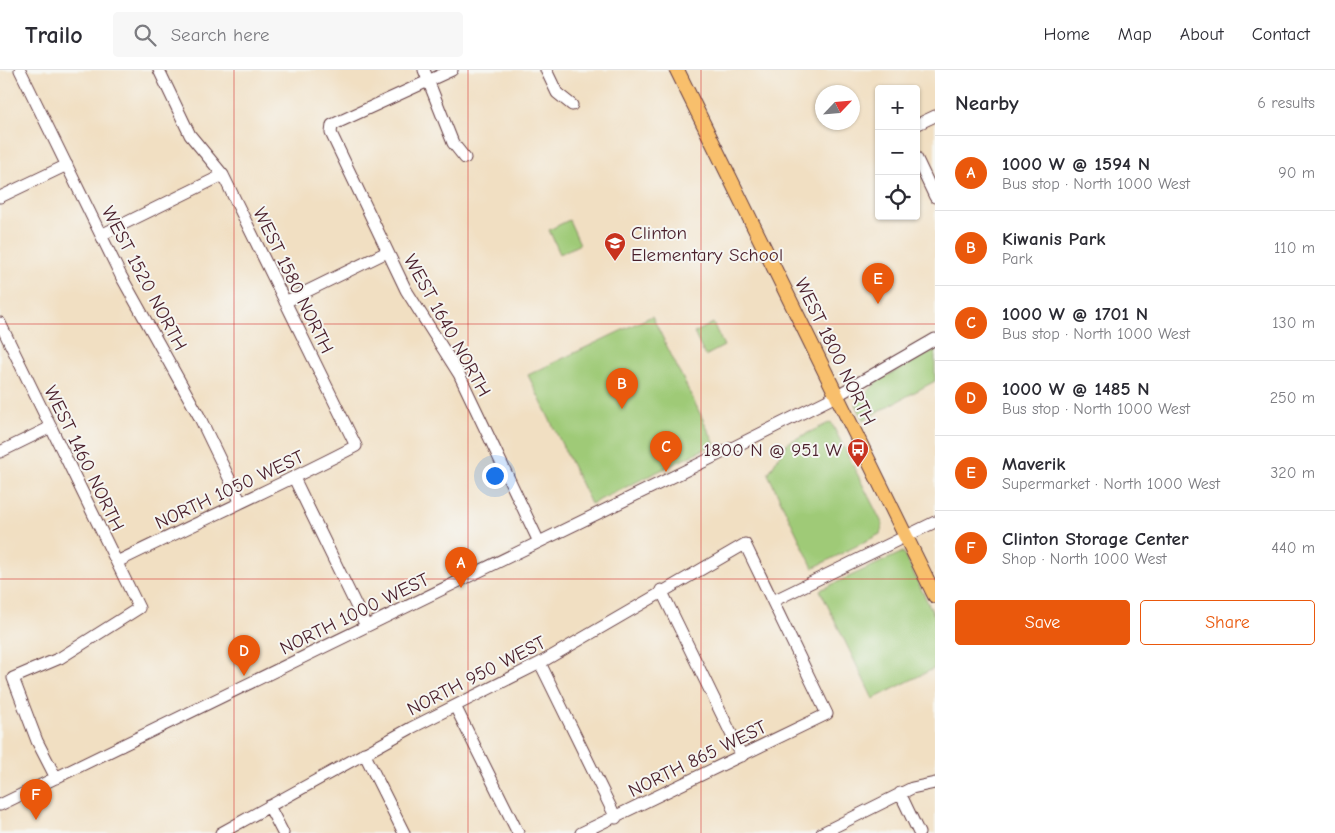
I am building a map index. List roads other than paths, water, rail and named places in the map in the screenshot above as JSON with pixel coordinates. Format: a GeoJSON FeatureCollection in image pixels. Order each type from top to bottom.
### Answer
{"type":"FeatureCollection","features":[{"type":"Feature","properties":{"kind":"main road","name":"WEST 1800 NORTH"},"geometry":{"type":"LineString","coordinates":[[677,70],[935,596]]}},
{"type":"Feature","properties":{"kind":"street","name":"WEST 1520 NORTH"},"geometry":{"type":"LineString","coordinates":[[20,70],[143,319],[199,416],[240,501]]}},
{"type":"Feature","properties":{"kind":"street","name":"WEST 1580 NORTH"},"geometry":{"type":"LineString","coordinates":[[159,70],[190,135],[223,175],[356,446]]}},
{"type":"Feature","properties":{"kind":"street"},"geometry":{"type":"LineString","coordinates":[[424,70],[453,143],[465,158]]}},
{"type":"Feature","properties":{"kind":"street"},"geometry":{"type":"LineString","coordinates":[[429,81],[452,70]]}},
{"type":"Feature","properties":{"kind":"street"},"geometry":{"type":"LineString","coordinates":[[546,70],[557,93],[572,105]]}},
{"type":"Feature","properties":{"kind":"street","name":"WEST 1640 NORTH"},"geometry":{"type":"LineString","coordinates":[[429,81],[332,124],[331,133],[387,252],[419,313],[459,374],[539,542]]}},
{"type":"Feature","properties":{"kind":"street"},"geometry":{"type":"LineString","coordinates":[[920,124],[935,116]]}},
{"type":"Feature","properties":{"kind":"street"},"geometry":{"type":"LineString","coordinates":[[0,197],[67,165]]}},
{"type":"Feature","properties":{"kind":"street"},"geometry":{"type":"LineString","coordinates":[[920,165],[935,197]]}},
{"type":"Feature","properties":{"kind":"street"},"geometry":{"type":"LineString","coordinates":[[101,234],[223,175]]}},
{"type":"Feature","properties":{"kind":"street"},"geometry":{"type":"LineString","coordinates":[[285,302],[387,252]]}},
{"type":"Feature","properties":{"kind":"street","name":"WEST 1460 NORTH"},"geometry":{"type":"LineString","coordinates":[[0,325],[139,608],[60,658],[14,678],[37,741],[56,778]]}},
{"type":"Feature","properties":{"kind":"street","name":"NORTH 1000 WEST"},"geometry":{"type":"LineString","coordinates":[[0,805],[836,396],[935,339]]}},
{"type":"Feature","properties":{"kind":"street"},"geometry":{"type":"LineString","coordinates":[[0,452],[51,427]]}},
{"type":"Feature","properties":{"kind":"street","name":"NORTH 1050 WEST"},"geometry":{"type":"LineString","coordinates":[[117,562],[240,501],[294,478],[356,446]]}},
{"type":"Feature","properties":{"kind":"street"},"geometry":{"type":"LineString","coordinates":[[294,478],[366,626]]}},
{"type":"Feature","properties":{"kind":"street"},"geometry":{"type":"LineString","coordinates":[[773,601],[935,522]]}},
{"type":"Feature","properties":{"kind":"street","name":"NORTH 950 WEST"},"geometry":{"type":"LineString","coordinates":[[221,833],[364,753],[540,663],[661,590],[745,544],[773,601]]}},
{"type":"Feature","properties":{"kind":"street"},"geometry":{"type":"LineString","coordinates":[[661,590],[742,756]]}},
{"type":"Feature","properties":{"kind":"street","name":"NORTH 865 WEST"},"geometry":{"type":"LineString","coordinates":[[581,833],[616,818],[827,714],[773,601]]}},
{"type":"Feature","properties":{"kind":"street"},"geometry":{"type":"LineString","coordinates":[[540,663],[616,818]]}},
{"type":"Feature","properties":{"kind":"street"},"geometry":{"type":"LineString","coordinates":[[455,706],[518,833]]}},
{"type":"Feature","properties":{"kind":"street"},"geometry":{"type":"LineString","coordinates":[[364,753],[404,833]]}},
{"type":"Feature","properties":{"kind":"street"},"geometry":{"type":"LineString","coordinates":[[822,833],[912,788],[935,783]]}},
{"type":"Feature","properties":{"kind":"street"},"geometry":{"type":"LineString","coordinates":[[900,794],[919,833]]}},
{"type":"Feature","properties":{"kind":"street"},"geometry":{"type":"LineString","coordinates":[[270,806],[283,833]]}},
{"type":"Feature","properties":{"kind":"place","name":"Clinton Elementary School"},"geometry":{"type":"Point","coordinates":[615,262]}},
{"type":"Feature","properties":{"kind":"place","name":"Maverik"},"geometry":{"type":"Point","coordinates":[878,304]}},
{"type":"Feature","properties":{"kind":"place","name":"Kiwanis Park"},"geometry":{"type":"Point","coordinates":[622,409]}},
{"type":"Feature","properties":{"kind":"place","name":"1800 N @ 951 W"},"geometry":{"type":"Point","coordinates":[858,468]}},
{"type":"Feature","properties":{"kind":"place","name":"1000 W @ 1701 N"},"geometry":{"type":"Point","coordinates":[666,472]}},
{"type":"Feature","properties":{"kind":"place","name":"1000 W @ 1594 N"},"geometry":{"type":"Point","coordinates":[461,588]}},
{"type":"Feature","properties":{"kind":"place","name":"1000 W @ 1485 N"},"geometry":{"type":"Point","coordinates":[244,676]}},
{"type":"Feature","properties":{"kind":"place","name":"Clinton Storage Center"},"geometry":{"type":"Point","coordinates":[36,820]}}]}
